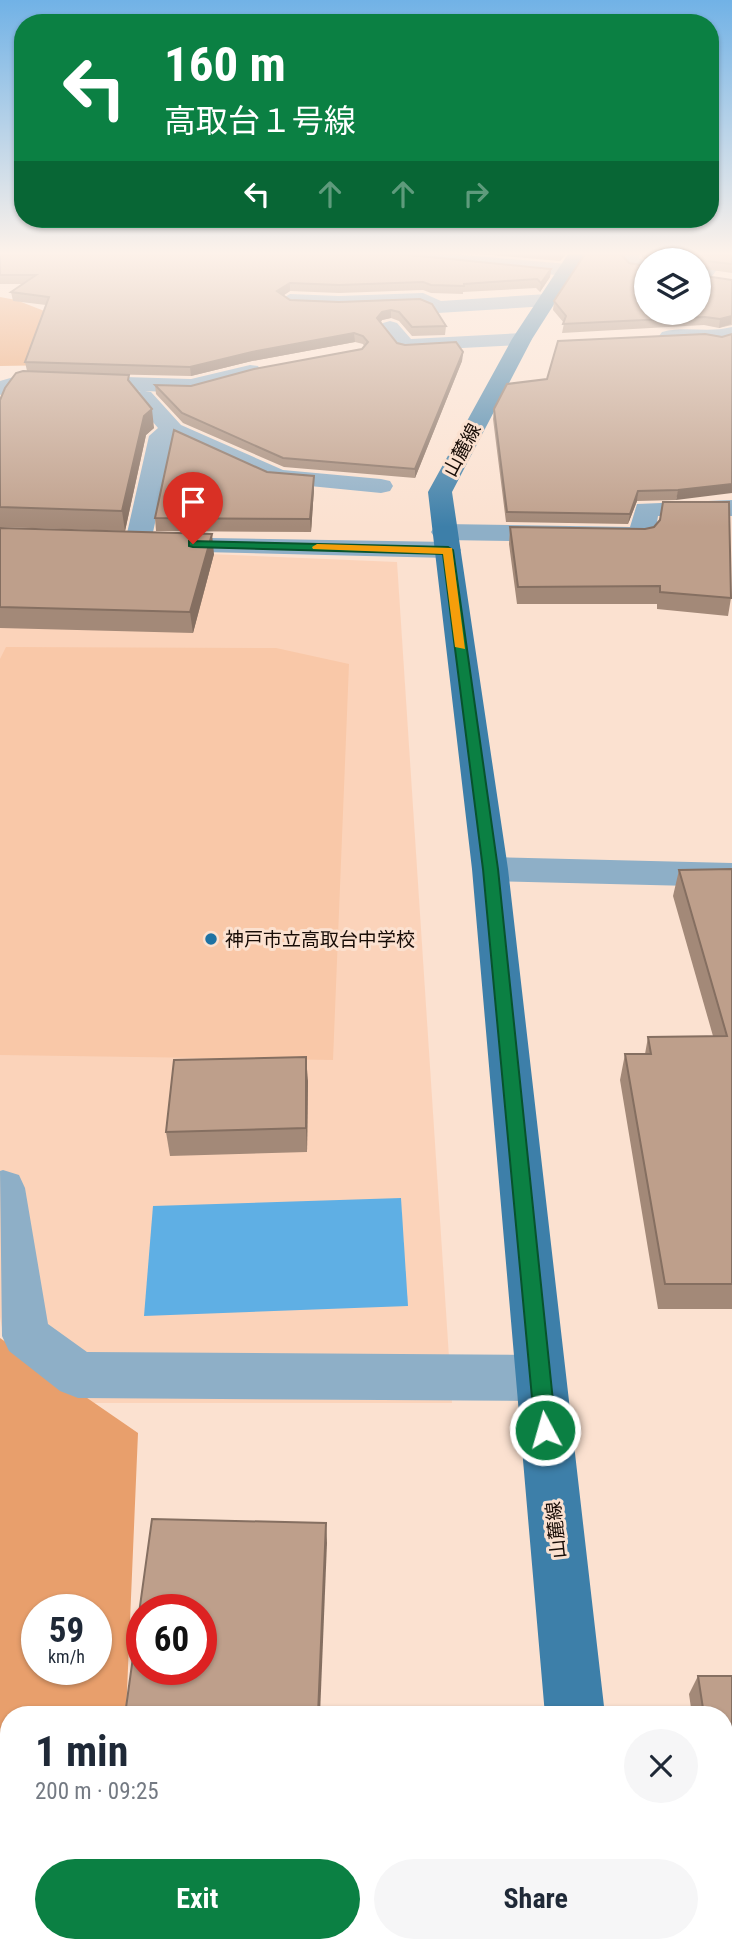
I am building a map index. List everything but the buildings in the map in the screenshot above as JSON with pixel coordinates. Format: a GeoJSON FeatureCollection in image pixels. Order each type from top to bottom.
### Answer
{"type":"FeatureCollection","features":[{"type":"Feature","properties":{"kind":"main road","name":"山麓線"},"geometry":{"type":"LineString","coordinates":[[519,345],[440,492],[490,869],[574,1706]]}},
{"type":"Feature","properties":{"kind":"street"},"geometry":{"type":"LineString","coordinates":[[0,390],[24,380],[191,386],[266,368]]}},
{"type":"Feature","properties":{"kind":"street"},"geometry":{"type":"LineString","coordinates":[[143,397],[173,430],[278,477],[381,486]]}},
{"type":"Feature","properties":{"kind":"street"},"geometry":{"type":"LineString","coordinates":[[138,542],[162,436],[173,430]]}},
{"type":"Feature","properties":{"kind":"street"},"geometry":{"type":"LineString","coordinates":[[111,541],[446,541],[642,535],[646,509],[732,508]]}},
{"type":"Feature","properties":{"kind":"street"},"geometry":{"type":"LineString","coordinates":[[490,869],[732,876]]}},
{"type":"Feature","properties":{"kind":"street"},"geometry":{"type":"LineString","coordinates":[[3,1188],[26,1336],[78,1375],[540,1378]]}},
{"type":"Feature","properties":{"kind":"shaded area"},"geometry":{"type":"Polygon","coordinates":[[[0,345],[105,345],[118,364],[0,366],[0,345]]]}},
{"type":"Feature","properties":{"kind":"shaded area","name":"神戸市立高取台中学校"},"geometry":{"type":"Polygon","coordinates":[[[0,545],[397,562],[452,1403],[48,1403],[8,1361],[0,1317],[0,545]]]}},
{"type":"Feature","properties":{"kind":"shaded area"},"geometry":{"type":"Polygon","coordinates":[[[6,647],[276,648],[349,664],[333,1060],[0,1055],[0,659],[6,647]]]}},
{"type":"Feature","properties":{"kind":"shaded area"},"geometry":{"type":"Polygon","coordinates":[[[0,1338],[138,1433],[131,1594],[126,1594],[126,1706],[0,1706],[0,1338]]]}},
{"type":"Feature","properties":{"kind":"water"},"geometry":{"type":"Polygon","coordinates":[[[401,1198],[408,1306],[144,1316],[153,1206],[401,1198]]]}},
{"type":"Feature","properties":{"kind":"slow traffic"},"geometry":{"type":"LineString","coordinates":[[317,547],[448,550],[461,647]]}},
{"type":"Feature","properties":{"kind":"place","name":"神戸市立高取台中学校"},"geometry":{"type":"Point","coordinates":[211,939]}},
{"type":"Feature","properties":{"kind":"route"},"geometry":{"type":"LineString","coordinates":[[193,544],[448,550],[490,869],[545,1430]]}}]}
